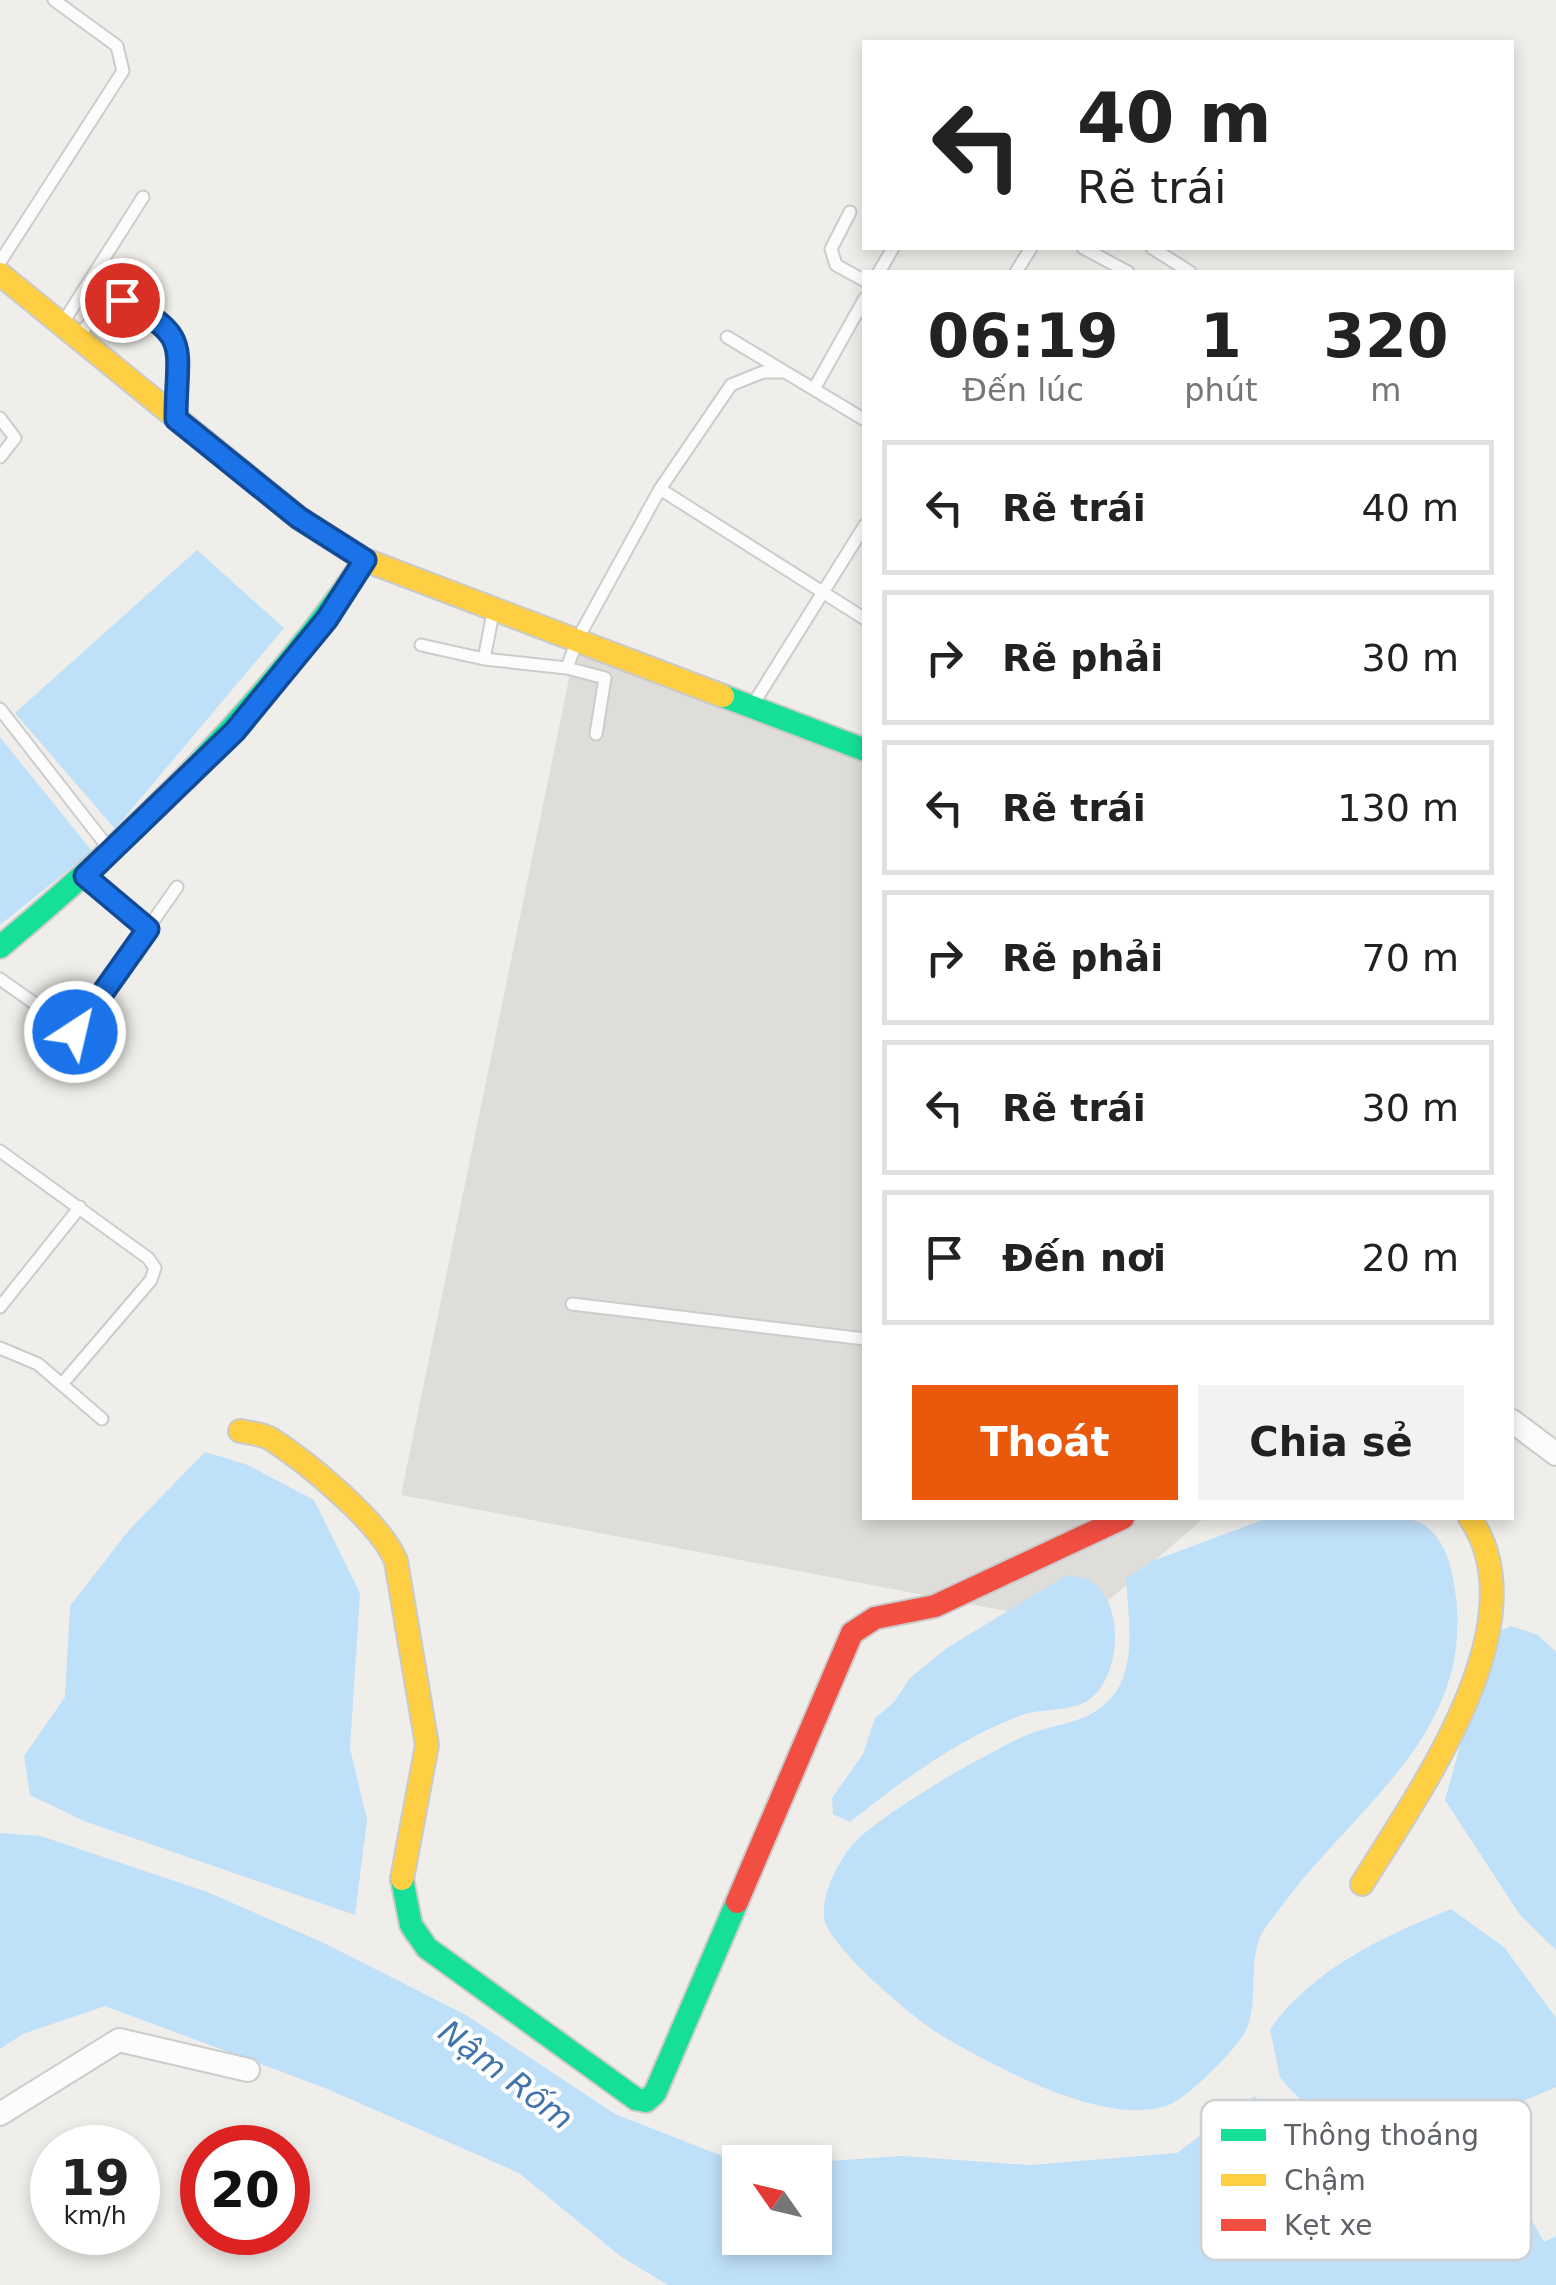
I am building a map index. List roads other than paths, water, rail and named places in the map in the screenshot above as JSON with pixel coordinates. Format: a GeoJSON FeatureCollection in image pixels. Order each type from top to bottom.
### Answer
{"type":"FeatureCollection","features":[{"type":"Feature","properties":{"kind":"street"},"geometry":{"type":"LineString","coordinates":[[0,274],[299,518],[365,560],[862,749]]}},
{"type":"Feature","properties":{"kind":"street"},"geometry":{"type":"LineString","coordinates":[[0,947],[85,876],[235,731],[327,619],[365,560]]}},
{"type":"Feature","properties":{"kind":"street"},"geometry":{"type":"LineString","coordinates":[[1514,1422],[1556,1454]]}},
{"type":"Feature","properties":{"kind":"street"},"geometry":{"type":"LineString","coordinates":[[240,1431],[268,1437],[356,1509],[386,1539],[396,1561],[426,1745],[427,1774],[403,1852],[404,1914],[410,1931],[427,1948],[636,2099],[646,2101],[655,2092],[700,1991],[818,1704],[852,1633],[875,1618],[936,1606],[1119,1520]]}},
{"type":"Feature","properties":{"kind":"street"},"geometry":{"type":"LineString","coordinates":[[1362,1884],[1447,1737],[1470,1690],[1487,1636],[1494,1593],[1486,1544],[1471,1520]]}},
{"type":"Feature","properties":{"kind":"street"},"geometry":{"type":"LineString","coordinates":[[0,2114],[92,2052],[118,2040],[248,2070]]}},
{"type":"Feature","properties":{"kind":"lane"},"geometry":{"type":"LineString","coordinates":[[0,262],[122,71],[123,57],[117,46],[54,0]]}},
{"type":"Feature","properties":{"kind":"lane"},"geometry":{"type":"LineString","coordinates":[[70,331],[143,197]]}},
{"type":"Feature","properties":{"kind":"lane"},"geometry":{"type":"LineString","coordinates":[[850,212],[831,249],[836,265],[862,279]]}},
{"type":"Feature","properties":{"kind":"lane"},"geometry":{"type":"LineString","coordinates":[[1087,250],[1124,270]]}},
{"type":"Feature","properties":{"kind":"lane"},"geometry":{"type":"LineString","coordinates":[[1103,258],[1111,250]]}},
{"type":"Feature","properties":{"kind":"lane"},"geometry":{"type":"LineString","coordinates":[[1155,250],[1187,270]]}},
{"type":"Feature","properties":{"kind":"lane"},"geometry":{"type":"LineString","coordinates":[[70,331],[116,300],[162,321],[176,342],[176,419]]}},
{"type":"Feature","properties":{"kind":"lane"},"geometry":{"type":"LineString","coordinates":[[814,390],[862,303]]}},
{"type":"Feature","properties":{"kind":"lane"},"geometry":{"type":"LineString","coordinates":[[727,337],[862,418]]}},
{"type":"Feature","properties":{"kind":"lane"},"geometry":{"type":"LineString","coordinates":[[568,668],[577,640],[660,489],[731,385],[762,372],[785,372]]}},
{"type":"Feature","properties":{"kind":"lane"},"geometry":{"type":"LineString","coordinates":[[0,418],[15,438],[0,456]]}},
{"type":"Feature","properties":{"kind":"lane"},"geometry":{"type":"LineString","coordinates":[[660,489],[862,617]]}},
{"type":"Feature","properties":{"kind":"lane"},"geometry":{"type":"LineString","coordinates":[[752,706],[862,530]]}},
{"type":"Feature","properties":{"kind":"lane"},"geometry":{"type":"LineString","coordinates":[[484,660],[494,608]]}},
{"type":"Feature","properties":{"kind":"lane"},"geometry":{"type":"LineString","coordinates":[[422,646],[484,660],[568,668],[605,678],[608,683],[596,734]]}},
{"type":"Feature","properties":{"kind":"lane"},"geometry":{"type":"LineString","coordinates":[[0,709],[110,850]]}},
{"type":"Feature","properties":{"kind":"lane"},"geometry":{"type":"LineString","coordinates":[[85,876],[148,929]]}},
{"type":"Feature","properties":{"kind":"lane"},"geometry":{"type":"LineString","coordinates":[[57,1067],[75,1032],[177,887]]}},
{"type":"Feature","properties":{"kind":"lane"},"geometry":{"type":"LineString","coordinates":[[0,979],[75,1032]]}},
{"type":"Feature","properties":{"kind":"lane"},"geometry":{"type":"LineString","coordinates":[[1,1153],[148,1258],[155,1272],[62,1384]]}},
{"type":"Feature","properties":{"kind":"lane"},"geometry":{"type":"LineString","coordinates":[[0,1307],[80,1207]]}},
{"type":"Feature","properties":{"kind":"lane"},"geometry":{"type":"LineString","coordinates":[[572,1304],[862,1339]]}},
{"type":"Feature","properties":{"kind":"lane"},"geometry":{"type":"LineString","coordinates":[[0,1348],[38,1364],[102,1418]]}},
{"type":"Feature","properties":{"kind":"water"},"geometry":{"type":"Polygon","coordinates":[[[197,550],[284,628],[115,829],[15,713],[197,550]]]}},
{"type":"Feature","properties":{"kind":"water"},"geometry":{"type":"Polygon","coordinates":[[[0,737],[92,851],[0,925],[0,737]]]}},
{"type":"Feature","properties":{"kind":"water"},"geometry":{"type":"Polygon","coordinates":[[[205,1452],[248,1465],[314,1500],[360,1593],[350,1748],[367,1820],[355,1915],[84,1821],[30,1795],[24,1756],[65,1697],[70,1606],[129,1530],[205,1452]]]}},
{"type":"Feature","properties":{"kind":"water"},"geometry":{"type":"Polygon","coordinates":[[[1263,1520],[1413,1520],[1433,1533],[1448,1559],[1456,1598],[1456,1646],[1446,1689],[1428,1729],[1403,1765],[1263,1931],[1254,1961],[1252,2007],[1243,2036],[1214,2069],[1173,2103],[1147,2110],[1118,2109],[1054,2092],[941,2035],[874,1981],[840,1946],[829,1930],[824,1908],[839,1865],[851,1846],[873,1826],[992,1752],[1032,1733],[1083,1718],[1111,1698],[1128,1657],[1126,1578],[1155,1560],[1263,1520]]]}},
{"type":"Feature","properties":{"kind":"water"},"geometry":{"type":"Polygon","coordinates":[[[1067,1575],[1089,1580],[1110,1605],[1114,1622],[1113,1659],[1098,1691],[1080,1704],[1027,1714],[974,1737],[909,1777],[850,1822],[833,1814],[832,1798],[863,1754],[875,1718],[894,1702],[910,1678],[947,1648],[1067,1575]]]}},
{"type":"Feature","properties":{"kind":"water"},"geometry":{"type":"Polygon","coordinates":[[[1511,1626],[1538,1635],[1556,1652],[1556,1950],[1520,1915],[1445,1800],[1489,1643],[1497,1632],[1511,1626]]]}},
{"type":"Feature","properties":{"kind":"water","name":"Nậm Rốm"},"geometry":{"type":"Polygon","coordinates":[[[0,1833],[41,1836],[207,1892],[324,1943],[466,2015],[615,2114],[722,2156],[722,2255],[832,2255],[832,2161],[902,2156],[1030,2165],[1177,2153],[1201,2135],[1201,2260],[1531,2260],[1531,2219],[1544,2242],[1556,2236],[1556,2285],[668,2285],[620,2256],[519,2173],[325,2088],[105,2006],[23,2034],[0,2049],[0,1833]]]}},
{"type":"Feature","properties":{"kind":"water"},"geometry":{"type":"Polygon","coordinates":[[[1451,1909],[1504,1947],[1556,2018],[1556,2087],[1526,2100],[1301,2100],[1280,2078],[1270,2029],[1287,2008],[1328,1972],[1400,1931],[1451,1909]]]}}]}
